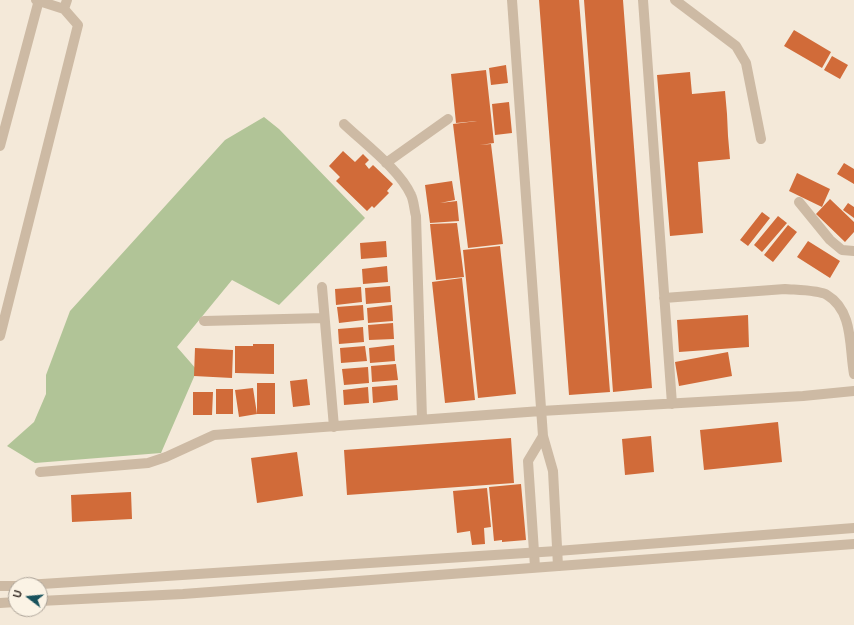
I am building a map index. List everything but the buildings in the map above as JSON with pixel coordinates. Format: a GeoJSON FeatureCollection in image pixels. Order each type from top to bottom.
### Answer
{"type":"FeatureCollection","features":[{"type":"Feature","properties":{"kind":"street"},"geometry":{"type":"LineString","coordinates":[[0,146],[38,0],[66,5],[78,25],[0,336]]}},
{"type":"Feature","properties":{"kind":"street"},"geometry":{"type":"LineString","coordinates":[[512,0],[543,436],[553,471],[558,566]]}},
{"type":"Feature","properties":{"kind":"street"},"geometry":{"type":"LineString","coordinates":[[643,0],[672,404]]}},
{"type":"Feature","properties":{"kind":"street"},"geometry":{"type":"LineString","coordinates":[[675,0],[736,46],[746,63],[761,139]]}},
{"type":"Feature","properties":{"kind":"street"},"geometry":{"type":"LineString","coordinates":[[386,163],[448,118]]}},
{"type":"Feature","properties":{"kind":"street"},"geometry":{"type":"LineString","coordinates":[[344,124],[386,163],[401,179],[411,195],[416,216],[422,419]]}},
{"type":"Feature","properties":{"kind":"street"},"geometry":{"type":"LineString","coordinates":[[799,202],[830,240],[842,250],[854,251]]}},
{"type":"Feature","properties":{"kind":"street"},"geometry":{"type":"LineString","coordinates":[[322,287],[334,427]]}},
{"type":"Feature","properties":{"kind":"street"},"geometry":{"type":"LineString","coordinates":[[664,298],[785,289],[804,290],[827,295],[842,309],[849,328],[854,374]]}},
{"type":"Feature","properties":{"kind":"street"},"geometry":{"type":"LineString","coordinates":[[204,321],[324,318]]}},
{"type":"Feature","properties":{"kind":"street"},"geometry":{"type":"LineString","coordinates":[[40,472],[148,463],[166,457],[214,435],[334,427],[422,419],[803,396],[854,391]]}},
{"type":"Feature","properties":{"kind":"street"},"geometry":{"type":"LineString","coordinates":[[535,567],[528,461],[543,436]]}},
{"type":"Feature","properties":{"kind":"street"},"geometry":{"type":"LineString","coordinates":[[48,584],[534,553],[854,528]]}},
{"type":"Feature","properties":{"kind":"street"},"geometry":{"type":"LineString","coordinates":[[48,601],[183,594],[854,544]]}},
{"type":"Feature","properties":{"kind":"green space"},"geometry":{"type":"Polygon","coordinates":[[[264,117],[279,129],[365,218],[279,305],[232,280],[177,347],[197,370],[161,453],[35,463],[7,446],[34,422],[46,394],[46,375],[70,311],[225,140],[264,117]]]}}]}
